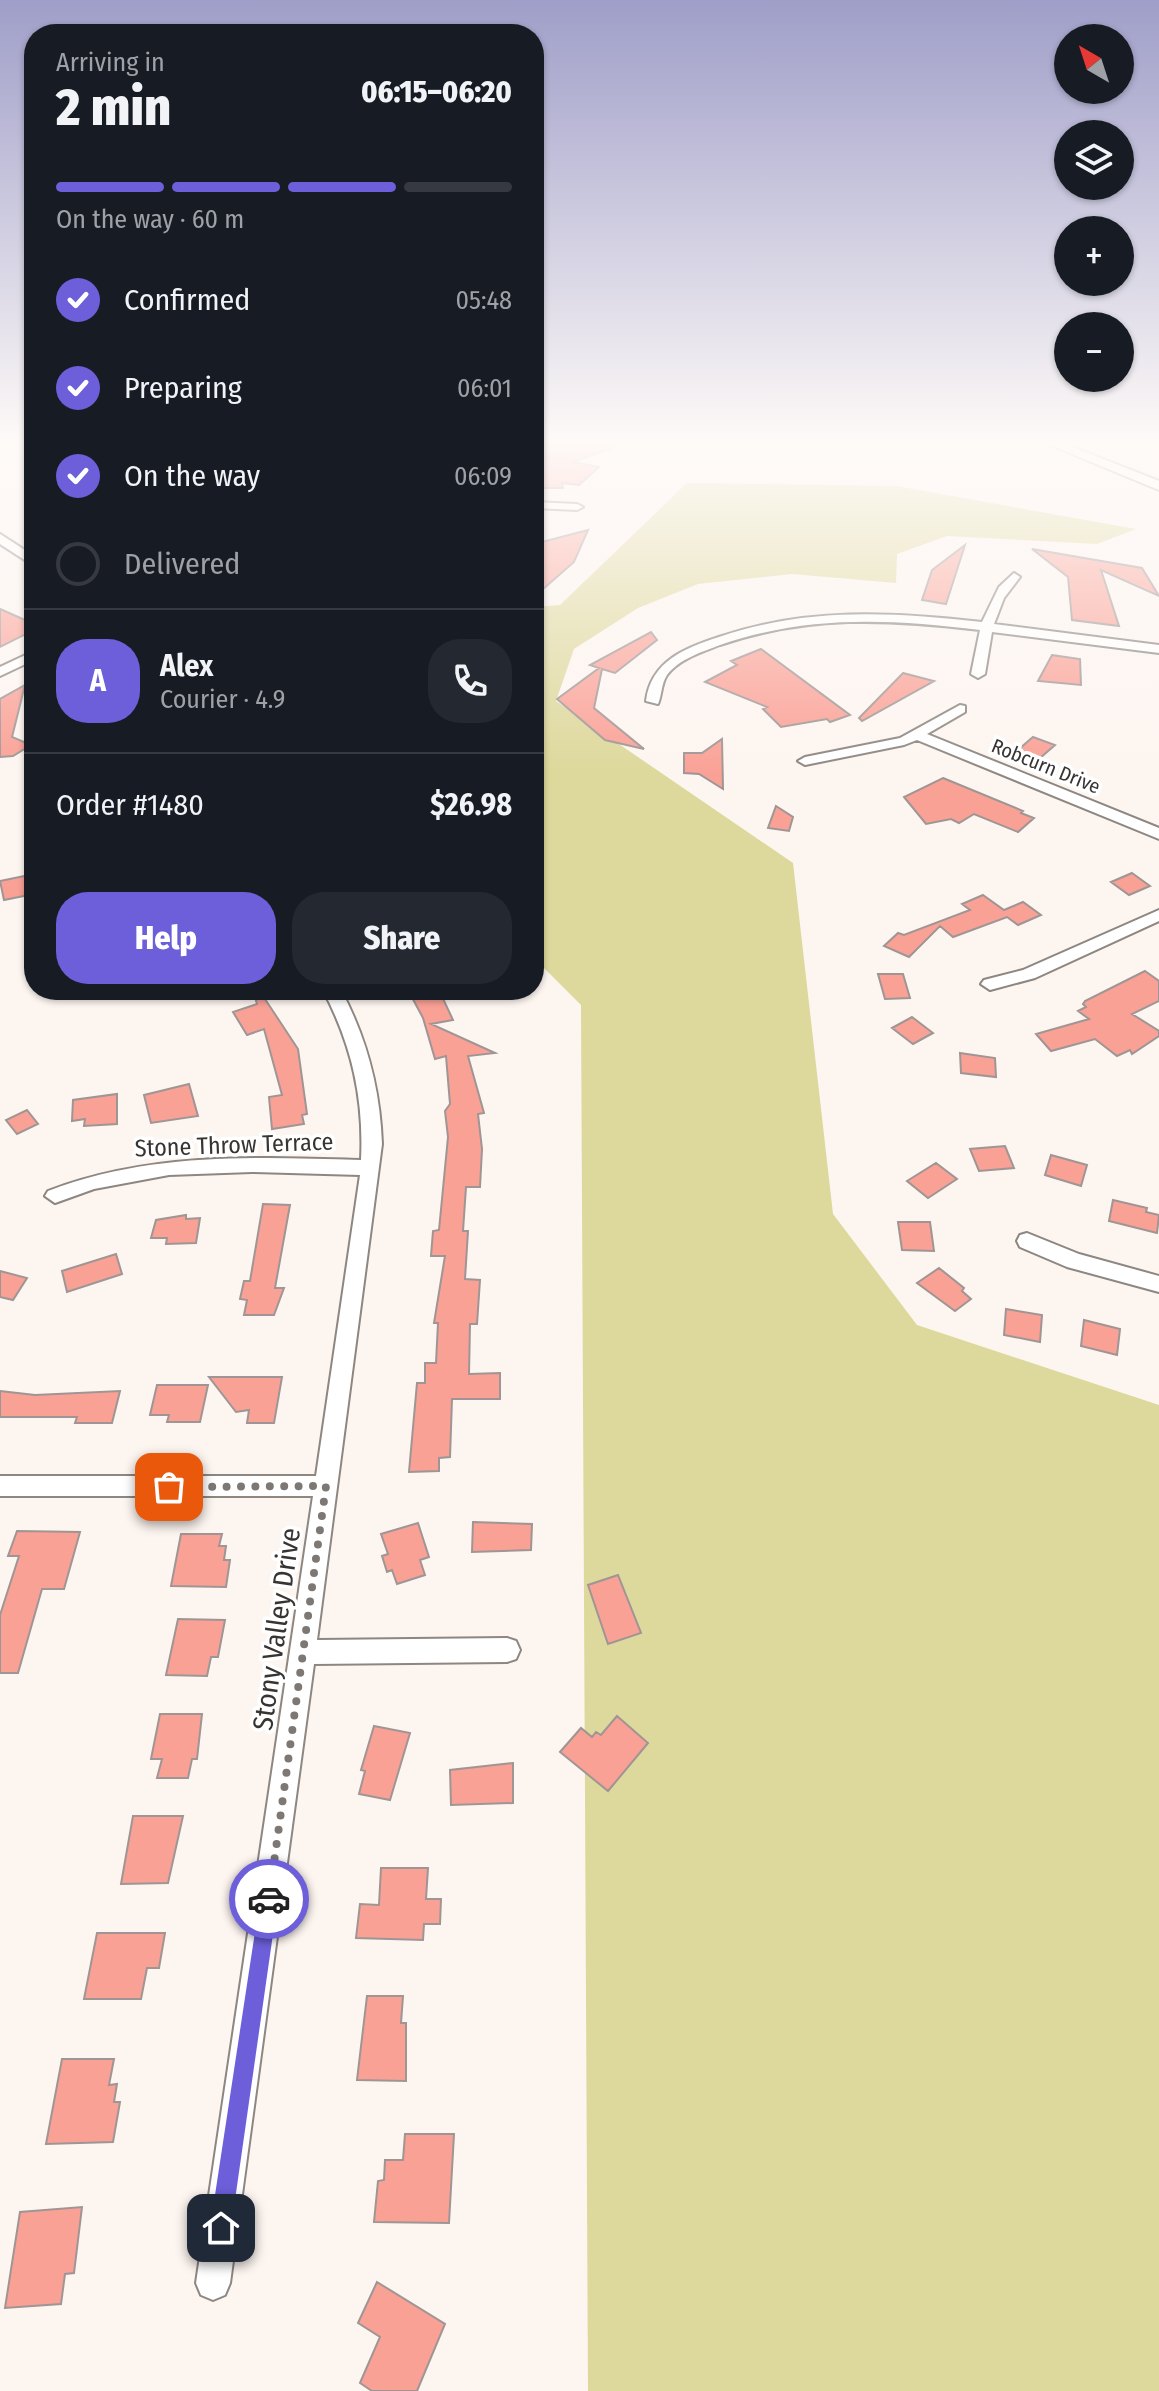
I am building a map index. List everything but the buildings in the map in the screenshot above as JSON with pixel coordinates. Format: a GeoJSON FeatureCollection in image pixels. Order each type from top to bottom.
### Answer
{"type":"FeatureCollection","features":[{"type":"Feature","properties":{"kind":"street"},"geometry":{"type":"LineString","coordinates":[[978,674],[987,627],[1001,589],[1014,577]]}},
{"type":"Feature","properties":{"kind":"street"},"geometry":{"type":"LineString","coordinates":[[653,701],[656,678],[669,665],[719,640],[759,628],[856,616],[907,617],[1159,649]]}},
{"type":"Feature","properties":{"kind":"street"},"geometry":{"type":"LineString","coordinates":[[0,672],[24,660]]}},
{"type":"Feature","properties":{"kind":"street"},"geometry":{"type":"LineString","coordinates":[[805,761],[918,735],[960,709]]}},
{"type":"Feature","properties":{"kind":"street","name":"Robcurn Drive"},"geometry":{"type":"LineString","coordinates":[[918,735],[1159,834]]}},
{"type":"Feature","properties":{"kind":"street"},"geometry":{"type":"LineString","coordinates":[[990,984],[1029,974],[1159,915]]}},
{"type":"Feature","properties":{"kind":"street","name":"Stony Valley Drive"},"geometry":{"type":"LineString","coordinates":[[213,2283],[371,1168],[374,1127],[370,1086],[348,1019],[338,1000]]}},
{"type":"Feature","properties":{"kind":"street","name":"Stone Throw Terrace"},"geometry":{"type":"LineString","coordinates":[[55,1196],[114,1175],[176,1169],[286,1165],[371,1168]]}},
{"type":"Feature","properties":{"kind":"street"},"geometry":{"type":"LineString","coordinates":[[1027,1241],[1074,1261],[1159,1284]]}},
{"type":"Feature","properties":{"kind":"street"},"geometry":{"type":"LineString","coordinates":[[0,1486],[326,1486]]}},
{"type":"Feature","properties":{"kind":"street"},"geometry":{"type":"LineString","coordinates":[[303,1652],[507,1650]]}},
{"type":"Feature","properties":{"kind":"shaded area"},"geometry":{"type":"Polygon","coordinates":[[[616,552],[904,552],[897,554],[896,583],[792,574],[698,584],[638,608],[574,649],[556,701],[793,863],[833,1214],[917,1325],[1159,1405],[1159,2391],[588,2391],[581,1005],[544,968],[544,606],[560,605],[616,552]]]}},
{"type":"Feature","properties":{"kind":"way so far"},"geometry":{"type":"LineString","coordinates":[[169,1487],[326,1486],[269,1899]]}},
{"type":"Feature","properties":{"kind":"route"},"geometry":{"type":"LineString","coordinates":[[221,2228],[269,1899]]}}]}
